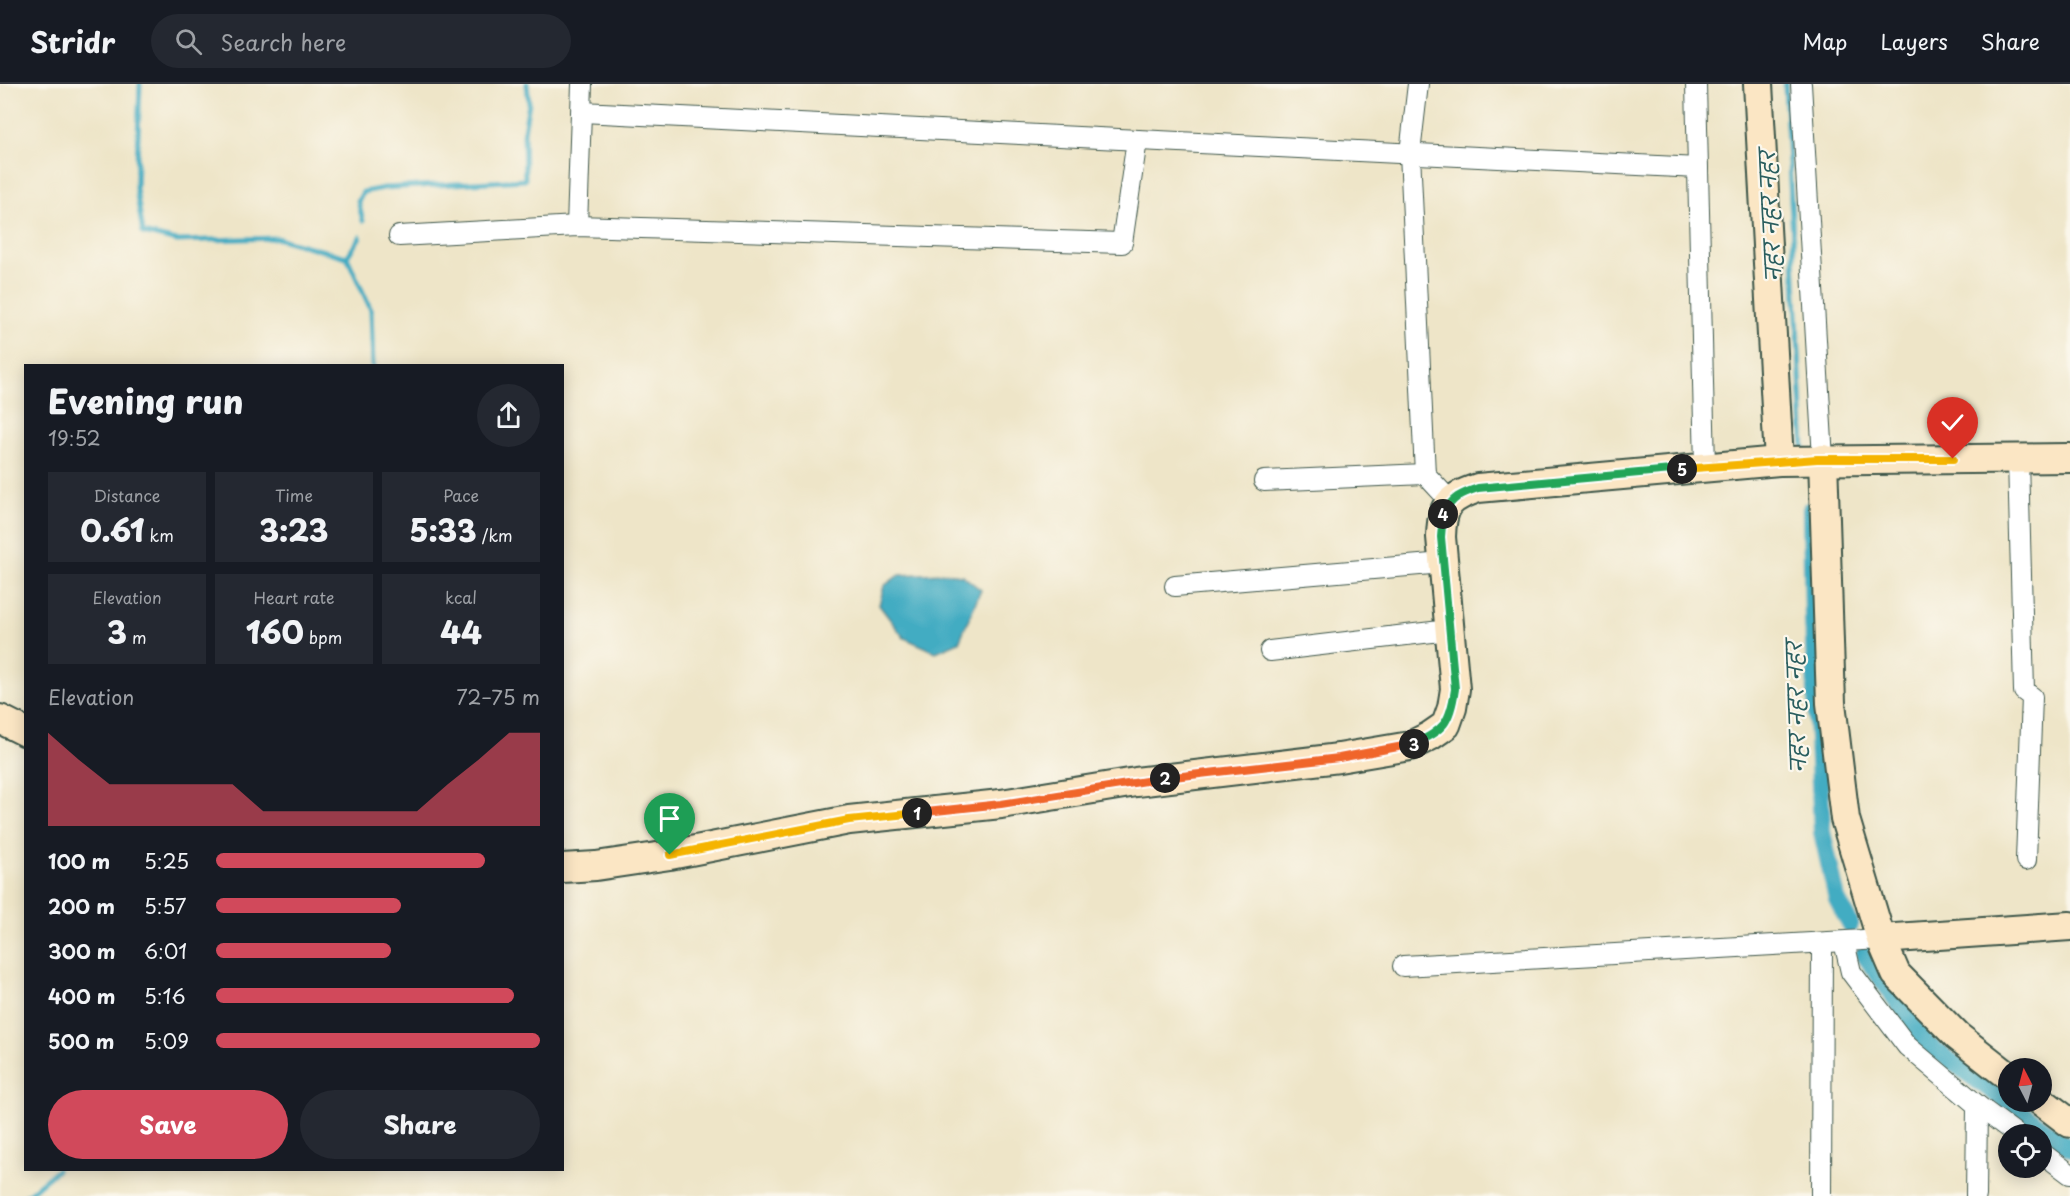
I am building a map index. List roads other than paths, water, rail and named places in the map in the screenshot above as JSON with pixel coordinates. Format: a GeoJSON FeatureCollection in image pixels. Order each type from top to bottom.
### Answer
{"type":"FeatureCollection","features":[{"type":"Feature","properties":{"kind":"street"},"geometry":{"type":"LineString","coordinates":[[577,226],[582,84]]}},
{"type":"Feature","properties":{"kind":"street"},"geometry":{"type":"LineString","coordinates":[[1418,84],[1410,153],[1425,474],[1450,501]]}},
{"type":"Feature","properties":{"kind":"street"},"geometry":{"type":"LineString","coordinates":[[1696,84],[1705,467]]}},
{"type":"Feature","properties":{"kind":"street"},"geometry":{"type":"LineString","coordinates":[[1758,84],[1845,819],[1881,939],[1896,974],[1958,1036],[1998,1068]]}},
{"type":"Feature","properties":{"kind":"street"},"geometry":{"type":"LineString","coordinates":[[1801,84],[1803,460]]}},
{"type":"Feature","properties":{"kind":"street"},"geometry":{"type":"LineString","coordinates":[[582,112],[1698,168]]}},
{"type":"Feature","properties":{"kind":"street"},"geometry":{"type":"LineString","coordinates":[[399,236],[577,226],[1122,243],[1137,140]]}},
{"type":"Feature","properties":{"kind":"street"},"geometry":{"type":"LineString","coordinates":[[564,868],[596,866],[670,855],[849,820],[1001,804],[1136,782],[1339,758],[1410,746],[1430,736],[1446,724],[1452,708],[1455,689],[1441,517],[1450,501],[1478,488],[1803,460],[2070,458]]}},
{"type":"Feature","properties":{"kind":"street"},"geometry":{"type":"LineString","coordinates":[[2018,459],[2024,691],[2032,697],[2026,860]]}},
{"type":"Feature","properties":{"kind":"street"},"geometry":{"type":"LineString","coordinates":[[1264,481],[1425,474]]}},
{"type":"Feature","properties":{"kind":"street"},"geometry":{"type":"LineString","coordinates":[[1175,586],[1443,563]]}},
{"type":"Feature","properties":{"kind":"street"},"geometry":{"type":"LineString","coordinates":[[1270,651],[1449,630]]}},
{"type":"Feature","properties":{"kind":"street"},"geometry":{"type":"LineString","coordinates":[[0,719],[24,731]]}},
{"type":"Feature","properties":{"kind":"street"},"geometry":{"type":"LineString","coordinates":[[1403,966],[1844,942],[2070,926]]}},
{"type":"Feature","properties":{"kind":"street"},"geometry":{"type":"LineString","coordinates":[[1844,942],[1851,972],[1907,1046],[2003,1124]]}},
{"type":"Feature","properties":{"kind":"street"},"geometry":{"type":"LineString","coordinates":[[1821,1196],[1822,943]]}},
{"type":"Feature","properties":{"kind":"street"},"geometry":{"type":"LineString","coordinates":[[1976,1196],[1977,1105]]}},
{"type":"Feature","properties":{"kind":"street"},"geometry":{"type":"LineString","coordinates":[[2052,1109],[2070,1123]]}},
{"type":"Feature","properties":{"kind":"street"},"geometry":{"type":"LineString","coordinates":[[2052,1160],[2070,1174]]}},
{"type":"Feature","properties":{"kind":"water"},"geometry":{"type":"Polygon","coordinates":[[[944,573],[962,575],[981,590],[959,642],[936,652],[904,638],[879,605],[884,586],[899,575],[944,573]]]}},
{"type":"Feature","properties":{"kind":"waterway"},"geometry":{"type":"LineString","coordinates":[[140,84],[136,189],[143,233],[177,241],[276,238],[347,257],[371,310],[373,364]]}},
{"type":"Feature","properties":{"kind":"waterway"},"geometry":{"type":"LineString","coordinates":[[363,221],[358,201],[363,192],[384,188],[525,180],[524,131],[529,103],[527,84]]}},
{"type":"Feature","properties":{"kind":"waterway","name":"नहर नहर नहर"},"geometry":{"type":"LineString","coordinates":[[1785,84],[1804,451]]}},
{"type":"Feature","properties":{"kind":"waterway"},"geometry":{"type":"LineString","coordinates":[[347,257],[360,237]]}},
{"type":"Feature","properties":{"kind":"waterway","name":"नहर नहर नहर"},"geometry":{"type":"LineString","coordinates":[[1811,510],[1822,832],[1837,899],[1850,924]]}},
{"type":"Feature","properties":{"kind":"waterway","name":"नहर नहर नहर"},"geometry":{"type":"LineString","coordinates":[[1864,954],[1926,1043],[2070,1148]]}},
{"type":"Feature","properties":{"kind":"waterway"},"geometry":{"type":"LineString","coordinates":[[26,1196],[56,1171]]}}]}
